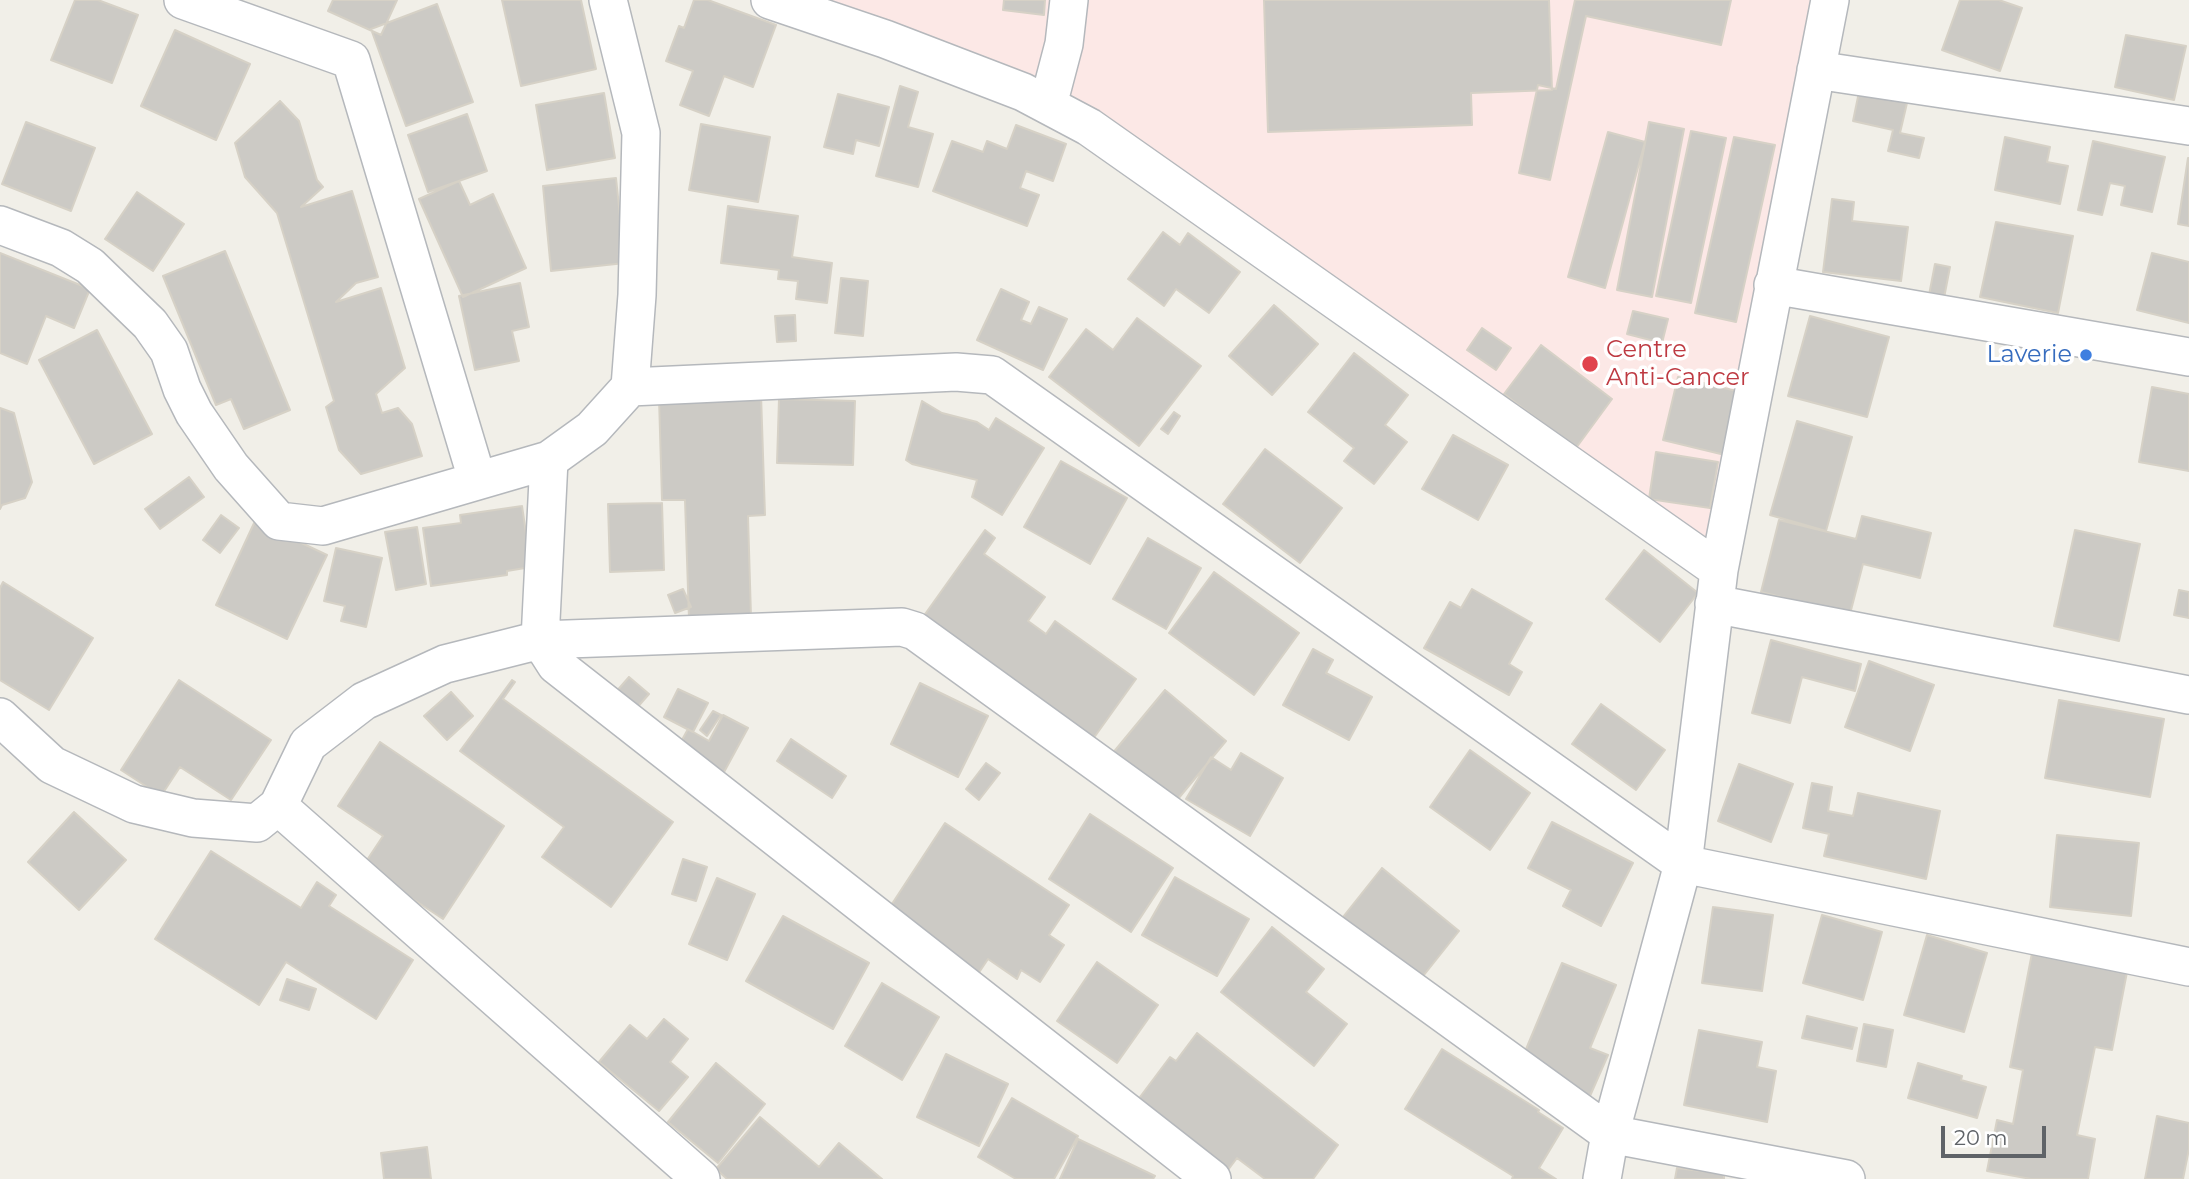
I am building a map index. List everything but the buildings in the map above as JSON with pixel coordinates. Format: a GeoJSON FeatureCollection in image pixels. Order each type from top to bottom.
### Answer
{"type":"FeatureCollection","features":[{"type":"Feature","properties":{"kind":"street"},"geometry":{"type":"LineString","coordinates":[[183,0],[351,60],[477,479]]}},
{"type":"Feature","properties":{"kind":"street"},"geometry":{"type":"LineString","coordinates":[[0,225],[61,248],[90,266],[150,324],[169,351],[182,389],[194,413],[231,467],[279,521],[323,526],[549,460],[592,429],[629,387],[637,295],[641,133],[608,0]]}},
{"type":"Feature","properties":{"kind":"street"},"geometry":{"type":"LineString","coordinates":[[770,0],[885,39],[1023,92],[1089,127],[1717,587],[2189,695]]}},
{"type":"Feature","properties":{"kind":"street"},"geometry":{"type":"LineString","coordinates":[[1048,105],[1064,44],[1069,0]]}},
{"type":"Feature","properties":{"kind":"street"},"geometry":{"type":"LineString","coordinates":[[1602,1179],[1610,1134],[1683,864],[1717,587],[1830,0]]}},
{"type":"Feature","properties":{"kind":"street"},"geometry":{"type":"LineString","coordinates":[[1816,70],[2189,127]]}},
{"type":"Feature","properties":{"kind":"street"},"geometry":{"type":"LineString","coordinates":[[1773,285],[2189,357]]}},
{"type":"Feature","properties":{"kind":"street"},"geometry":{"type":"LineString","coordinates":[[629,387],[956,372],[992,375],[1683,864],[2189,967]]}},
{"type":"Feature","properties":{"kind":"street"},"geometry":{"type":"LineString","coordinates":[[549,460],[541,640],[556,665],[1212,1179]]}},
{"type":"Feature","properties":{"kind":"street"},"geometry":{"type":"LineString","coordinates":[[0,717],[52,765],[134,804],[193,818],[257,823],[278,806],[308,744],[364,701],[444,664],[541,640],[902,627],[915,631],[1610,1134],[1846,1179]]}},
{"type":"Feature","properties":{"kind":"street"},"geometry":{"type":"LineString","coordinates":[[278,806],[701,1179]]}},
{"type":"Feature","properties":{"kind":"shaded area","name":"Centre Anti-Cancer"},"geometry":{"type":"Polygon","coordinates":[[[770,0],[1818,0],[1716,570],[1136,159],[770,0]]]}},
{"type":"Feature","properties":{"kind":"place","name":"Laverie"},"geometry":{"type":"Point","coordinates":[2086,355]}},
{"type":"Feature","properties":{"kind":"place","name":"Centre Anti-Cancer"},"geometry":{"type":"Point","coordinates":[1590,364]}}]}
